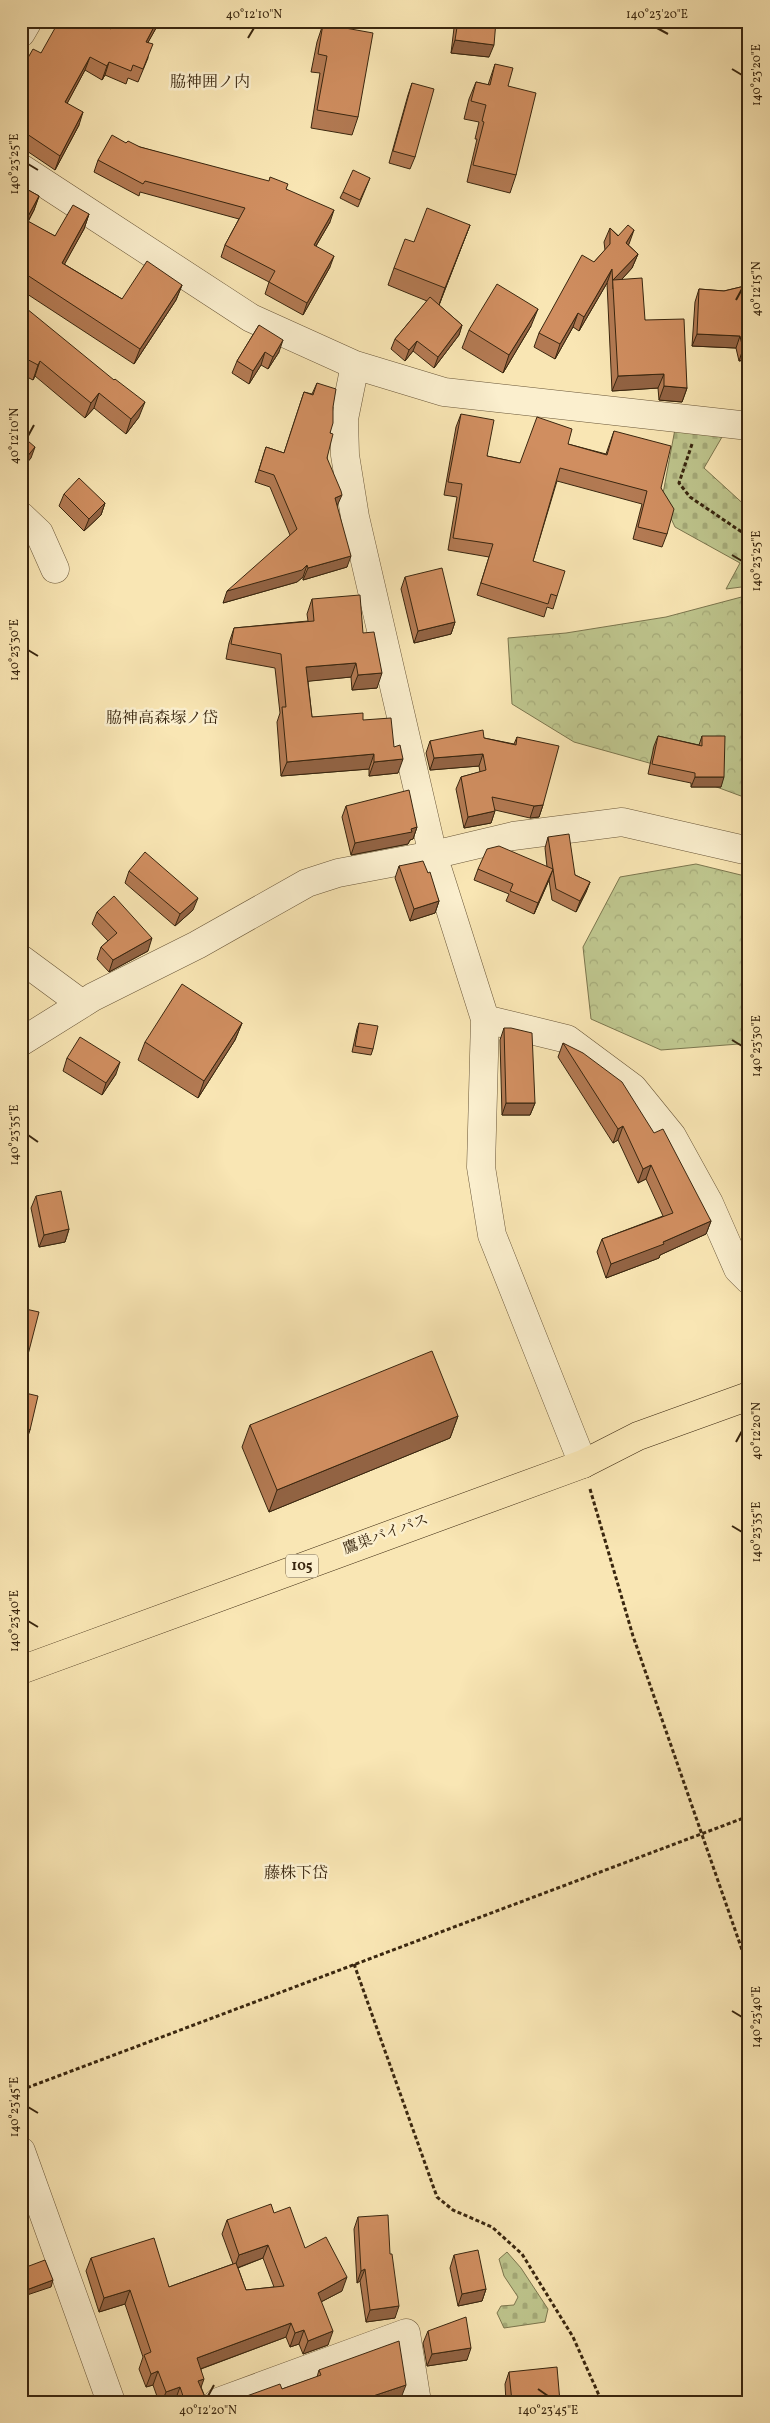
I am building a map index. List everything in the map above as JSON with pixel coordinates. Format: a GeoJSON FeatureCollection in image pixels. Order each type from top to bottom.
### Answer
{"type":"FeatureCollection","features":[{"type":"Feature","properties":{"kind":"highway","name":"鷹巣バイパス"},"geometry":{"type":"LineString","coordinates":[[21,1670],[583,1464],[638,1436],[749,1396]]}},
{"type":"Feature","properties":{"kind":"street"},"geometry":{"type":"LineString","coordinates":[[21,33],[28,21]]}},
{"type":"Feature","properties":{"kind":"street"},"geometry":{"type":"LineString","coordinates":[[21,168],[251,318],[355,366],[444,392],[749,426]]}},
{"type":"Feature","properties":{"kind":"street"},"geometry":{"type":"LineString","coordinates":[[355,366],[344,419],[345,455],[355,517],[433,855],[485,1019],[480,1166],[492,1235],[583,1464]]}},
{"type":"Feature","properties":{"kind":"street"},"geometry":{"type":"LineString","coordinates":[[21,516],[38,533],[55,569]]}},
{"type":"Feature","properties":{"kind":"street"},"geometry":{"type":"LineString","coordinates":[[21,1042],[82,1004],[197,945],[307,883],[338,873],[433,855],[513,836],[622,822],[749,851]]}},
{"type":"Feature","properties":{"kind":"street"},"geometry":{"type":"LineString","coordinates":[[21,959],[82,1004]]}},
{"type":"Feature","properties":{"kind":"street"},"geometry":{"type":"LineString","coordinates":[[485,1019],[566,1039],[633,1088],[672,1136],[709,1203],[738,1269],[749,1280]]}},
{"type":"Feature","properties":{"kind":"street"},"geometry":{"type":"LineString","coordinates":[[21,2151],[111,2402]]}},
{"type":"Feature","properties":{"kind":"street"},"geometry":{"type":"LineString","coordinates":[[218,2402],[406,2333],[417,2402]]}},
{"type":"Feature","properties":{"kind":"path"},"geometry":{"type":"LineString","coordinates":[[700,420],[680,483],[690,497],[749,537]]}},
{"type":"Feature","properties":{"kind":"path"},"geometry":{"type":"LineString","coordinates":[[583,1464],[633,1636],[749,1970]]}},
{"type":"Feature","properties":{"kind":"path"},"geometry":{"type":"LineString","coordinates":[[21,2090],[749,1816]]}},
{"type":"Feature","properties":{"kind":"path"},"geometry":{"type":"LineString","coordinates":[[354,1964],[438,2197],[453,2210],[492,2227],[522,2254],[573,2337],[602,2402]]}},
{"type":"Feature","properties":{"kind":"green space"},"geometry":{"type":"Polygon","coordinates":[[[675,429],[722,437],[704,468],[749,509],[749,586],[726,589],[740,563],[675,527],[662,499],[675,429]]]}},
{"type":"Feature","properties":{"kind":"green space"},"geometry":{"type":"Polygon","coordinates":[[[749,595],[749,799],[660,766],[574,742],[512,704],[508,638],[566,633],[666,617],[749,595]]]}},
{"type":"Feature","properties":{"kind":"green space"},"geometry":{"type":"Polygon","coordinates":[[[696,864],[749,877],[749,1046],[739,1044],[661,1050],[591,1019],[583,947],[620,877],[696,864]]]}},
{"type":"Feature","properties":{"kind":"green space"},"geometry":{"type":"Polygon","coordinates":[[[507,2252],[521,2268],[548,2309],[545,2322],[504,2328],[497,2313],[501,2306],[514,2305],[518,2297],[504,2276],[499,2259],[507,2252]]]}},
{"type":"Feature","properties":{"kind":"building"},"geometry":{"type":"Polygon","coordinates":[[[59,21],[97,21],[111,29],[116,21],[157,21],[146,42],[153,44],[143,69],[133,65],[131,71],[109,62],[107,66],[90,57],[65,102],[83,112],[60,156],[21,130],[21,70],[33,49],[41,53],[59,21]]]}},
{"type":"Feature","properties":{"kind":"building"},"geometry":{"type":"Polygon","coordinates":[[[458,21],[496,21],[494,45],[455,40],[458,21]]]}},
{"type":"Feature","properties":{"kind":"building"},"geometry":{"type":"Polygon","coordinates":[[[323,24],[373,33],[358,117],[317,110],[327,56],[318,54],[323,24]]]}},
{"type":"Feature","properties":{"kind":"building"},"geometry":{"type":"Polygon","coordinates":[[[495,64],[513,68],[508,86],[536,93],[516,175],[473,165],[484,122],[482,121],[486,105],[471,101],[476,82],[490,85],[495,64]]]}},
{"type":"Feature","properties":{"kind":"building"},"geometry":{"type":"Polygon","coordinates":[[[412,83],[434,89],[415,157],[393,151],[412,83]]]}},
{"type":"Feature","properties":{"kind":"building"},"geometry":{"type":"Polygon","coordinates":[[[112,135],[126,143],[128,141],[140,147],[269,181],[270,177],[288,184],[286,189],[334,210],[314,245],[334,256],[307,303],[269,282],[275,271],[225,245],[245,208],[145,181],[143,184],[98,160],[112,135]]]}},
{"type":"Feature","properties":{"kind":"building"},"geometry":{"type":"Polygon","coordinates":[[[353,170],[370,178],[360,200],[343,192],[353,170]]]}},
{"type":"Feature","properties":{"kind":"building"},"geometry":{"type":"Polygon","coordinates":[[[21,186],[39,196],[26,220],[55,236],[73,205],[89,214],[62,263],[122,299],[147,261],[182,285],[140,349],[21,271],[21,186]]]}},
{"type":"Feature","properties":{"kind":"building"},"geometry":{"type":"Polygon","coordinates":[[[427,208],[470,225],[445,288],[394,268],[405,239],[414,242],[427,208]]]}},
{"type":"Feature","properties":{"kind":"building"},"geometry":{"type":"Polygon","coordinates":[[[628,225],[634,230],[626,243],[638,254],[613,280],[642,278],[645,320],[684,319],[687,388],[664,386],[664,374],[618,376],[612,269],[584,317],[578,313],[560,344],[539,333],[582,255],[594,262],[610,244],[610,228],[618,236],[628,225]]]}},
{"type":"Feature","properties":{"kind":"building"},"geometry":{"type":"Polygon","coordinates":[[[497,284],[538,309],[509,355],[469,330],[497,284]]]}},
{"type":"Feature","properties":{"kind":"building"},"geometry":{"type":"Polygon","coordinates":[[[749,285],[749,348],[743,349],[740,336],[697,334],[699,289],[724,291],[749,285]]]}},
{"type":"Feature","properties":{"kind":"building"},"geometry":{"type":"Polygon","coordinates":[[[430,297],[462,325],[438,357],[417,341],[409,350],[395,339],[430,297]]]}},
{"type":"Feature","properties":{"kind":"building"},"geometry":{"type":"Polygon","coordinates":[[[21,304],[114,380],[145,402],[131,419],[99,393],[91,403],[40,361],[38,365],[21,356],[21,304]]]}},
{"type":"Feature","properties":{"kind":"building"},"geometry":{"type":"Polygon","coordinates":[[[259,325],[283,340],[273,357],[265,352],[253,371],[237,361],[259,325]]]}},
{"type":"Feature","properties":{"kind":"building"},"geometry":{"type":"Polygon","coordinates":[[[317,383],[336,389],[333,423],[330,433],[333,434],[327,458],[342,495],[335,498],[351,556],[308,568],[307,565],[302,570],[227,591],[297,529],[274,475],[259,470],[266,447],[284,453],[304,392],[313,395],[317,383]]]}},
{"type":"Feature","properties":{"kind":"building"},"geometry":{"type":"Polygon","coordinates":[[[461,414],[494,420],[487,456],[520,463],[537,417],[572,429],[568,444],[607,455],[614,431],[671,446],[661,488],[674,509],[667,534],[638,527],[647,491],[560,468],[533,561],[565,571],[557,596],[551,594],[548,604],[481,583],[493,544],[453,538],[462,484],[448,482],[461,414]]]}},
{"type":"Feature","properties":{"kind":"building"},"geometry":{"type":"Polygon","coordinates":[[[21,435],[35,447],[21,464],[21,435]]]}},
{"type":"Feature","properties":{"kind":"building"},"geometry":{"type":"Polygon","coordinates":[[[79,478],[105,503],[89,519],[64,494],[79,478]]]}},
{"type":"Feature","properties":{"kind":"building"},"geometry":{"type":"Polygon","coordinates":[[[442,568],[455,622],[418,631],[405,577],[442,568]]]}},
{"type":"Feature","properties":{"kind":"building"},"geometry":{"type":"Polygon","coordinates":[[[360,595],[363,633],[374,632],[382,673],[358,675],[356,663],[306,667],[312,717],[363,713],[363,720],[391,718],[394,747],[400,745],[403,759],[374,762],[374,754],[287,762],[282,707],[286,707],[281,654],[231,644],[234,628],[314,621],[312,599],[360,595]]]}},
{"type":"Feature","properties":{"kind":"building"},"geometry":{"type":"Polygon","coordinates":[[[483,730],[484,738],[516,745],[517,737],[559,746],[543,805],[534,806],[492,797],[495,811],[468,817],[461,777],[486,770],[483,754],[434,758],[430,741],[483,730]]]}},
{"type":"Feature","properties":{"kind":"building"},"geometry":{"type":"Polygon","coordinates":[[[658,736],[702,746],[702,736],[725,736],[724,777],[695,777],[695,773],[652,764],[658,736]]]}},
{"type":"Feature","properties":{"kind":"building"},"geometry":{"type":"Polygon","coordinates":[[[409,790],[417,827],[411,829],[412,832],[355,843],[346,806],[409,790]]]}},
{"type":"Feature","properties":{"kind":"building"},"geometry":{"type":"Polygon","coordinates":[[[569,834],[575,875],[590,882],[580,901],[556,889],[548,837],[569,834]]]}},
{"type":"Feature","properties":{"kind":"building"},"geometry":{"type":"Polygon","coordinates":[[[499,846],[553,869],[538,903],[510,891],[513,884],[478,869],[487,849],[499,846]]]}},
{"type":"Feature","properties":{"kind":"building"},"geometry":{"type":"Polygon","coordinates":[[[145,852],[198,898],[180,914],[129,871],[145,852]]]}},
{"type":"Feature","properties":{"kind":"building"},"geometry":{"type":"Polygon","coordinates":[[[423,861],[428,873],[430,872],[439,901],[414,909],[399,866],[423,861]]]}},
{"type":"Feature","properties":{"kind":"building"},"geometry":{"type":"Polygon","coordinates":[[[114,896],[152,938],[113,960],[101,947],[117,933],[97,912],[114,896]]]}},
{"type":"Feature","properties":{"kind":"building"},"geometry":{"type":"Polygon","coordinates":[[[182,984],[242,1023],[204,1081],[145,1042],[182,984]]]}},
{"type":"Feature","properties":{"kind":"building"},"geometry":{"type":"Polygon","coordinates":[[[359,1023],[378,1026],[373,1049],[355,1046],[359,1023]]]}},
{"type":"Feature","properties":{"kind":"building"},"geometry":{"type":"Polygon","coordinates":[[[504,1028],[532,1033],[535,1103],[506,1103],[504,1028]]]}},
{"type":"Feature","properties":{"kind":"building"},"geometry":{"type":"Polygon","coordinates":[[[80,1037],[120,1062],[106,1083],[67,1058],[80,1037]]]}},
{"type":"Feature","properties":{"kind":"building"},"geometry":{"type":"Polygon","coordinates":[[[563,1043],[583,1053],[622,1082],[654,1133],[663,1129],[711,1221],[663,1242],[664,1244],[611,1264],[602,1239],[673,1213],[651,1165],[643,1169],[623,1126],[618,1129],[563,1043]]]}},
{"type":"Feature","properties":{"kind":"building"},"geometry":{"type":"Polygon","coordinates":[[[61,1191],[69,1229],[44,1235],[36,1196],[61,1191]]]}},
{"type":"Feature","properties":{"kind":"building"},"geometry":{"type":"Polygon","coordinates":[[[21,1308],[39,1312],[24,1370],[21,1369],[21,1308]]]}},
{"type":"Feature","properties":{"kind":"building"},"geometry":{"type":"Polygon","coordinates":[[[432,1351],[458,1416],[277,1490],[250,1425],[432,1351]]]}},
{"type":"Feature","properties":{"kind":"building"},"geometry":{"type":"Polygon","coordinates":[[[21,1392],[38,1396],[30,1430],[21,1426],[21,1392]]]}},
{"type":"Feature","properties":{"kind":"building"},"geometry":{"type":"Polygon","coordinates":[[[271,2204],[274,2213],[290,2207],[305,2248],[326,2237],[347,2277],[318,2293],[333,2331],[308,2341],[304,2330],[295,2333],[291,2323],[197,2358],[204,2379],[198,2381],[207,2402],[185,2402],[180,2387],[166,2392],[158,2371],[151,2374],[144,2355],[151,2352],[130,2290],[104,2298],[91,2258],[154,2238],[169,2287],[236,2263],[246,2290],[284,2286],[268,2245],[239,2255],[227,2220],[271,2204]]]}},
{"type":"Feature","properties":{"kind":"building"},"geometry":{"type":"Polygon","coordinates":[[[388,2215],[390,2254],[392,2254],[399,2306],[370,2310],[365,2269],[361,2271],[358,2217],[388,2215]]]}},
{"type":"Feature","properties":{"kind":"building"},"geometry":{"type":"Polygon","coordinates":[[[478,2250],[486,2289],[462,2294],[454,2255],[478,2250]]]}},
{"type":"Feature","properties":{"kind":"building"},"geometry":{"type":"Polygon","coordinates":[[[45,2260],[53,2280],[21,2292],[21,2269],[45,2260]]]}},
{"type":"Feature","properties":{"kind":"building"},"geometry":{"type":"Polygon","coordinates":[[[466,2317],[471,2348],[432,2354],[428,2331],[466,2317]]]}},
{"type":"Feature","properties":{"kind":"building"},"geometry":{"type":"Polygon","coordinates":[[[399,2341],[406,2385],[358,2402],[246,2402],[244,2397],[280,2384],[282,2389],[321,2375],[319,2370],[399,2341]]]}},
{"type":"Feature","properties":{"kind":"building"},"geometry":{"type":"Polygon","coordinates":[[[557,2367],[560,2402],[512,2402],[509,2372],[557,2367]]]}},
{"type":"Feature","properties":{"kind":"district","name":"脇神囲ノ内"},"geometry":{"type":"Point","coordinates":[210,83]}},
{"type":"Feature","properties":{"kind":"district","name":"脇神高森塚ノ岱"},"geometry":{"type":"Point","coordinates":[162,719]}},
{"type":"Feature","properties":{"kind":"district","name":"藤株下岱"},"geometry":{"type":"Point","coordinates":[296,1874]}}]}
